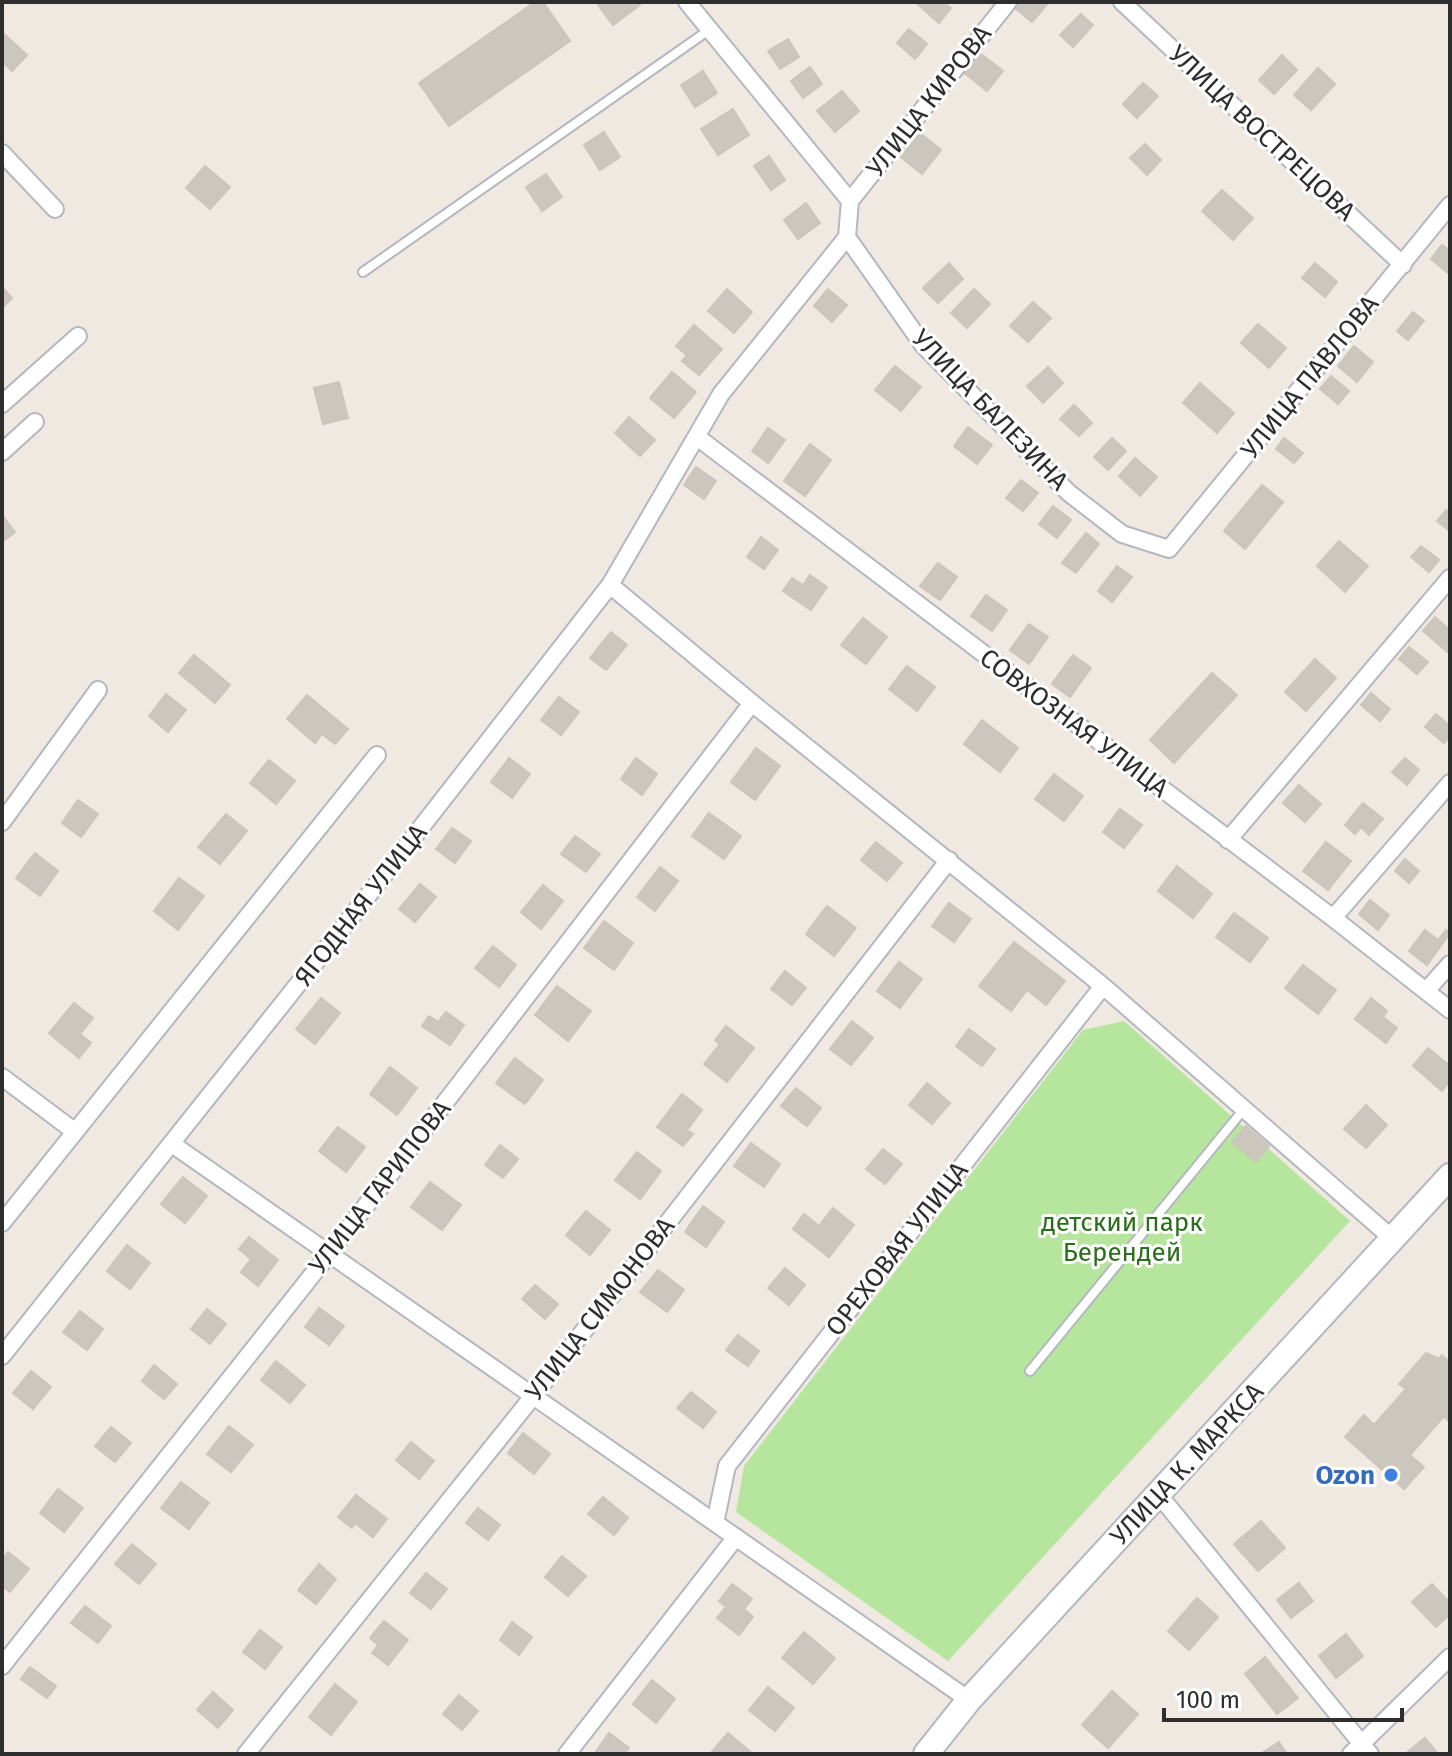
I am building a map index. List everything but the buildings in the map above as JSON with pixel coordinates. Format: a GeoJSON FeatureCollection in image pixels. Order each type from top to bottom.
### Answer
{"type":"FeatureCollection","features":[{"type":"Feature","properties":{"kind":"main road","name":"УЛИЦА К. МАРКСА"},"geometry":{"type":"LineString","coordinates":[[926,1754],[969,1700],[1450,1176]]}},
{"type":"Feature","properties":{"kind":"street"},"geometry":{"type":"LineString","coordinates":[[687,2],[850,201],[847,237],[721,394],[697,437]]}},
{"type":"Feature","properties":{"kind":"street","name":"УЛИЦА КИРОВА"},"geometry":{"type":"LineString","coordinates":[[850,201],[1008,2]]}},
{"type":"Feature","properties":{"kind":"street","name":"УЛИЦА ВОСТРЕЦОВА"},"geometry":{"type":"LineString","coordinates":[[1122,2],[1403,265]]}},
{"type":"Feature","properties":{"kind":"street"},"geometry":{"type":"LineString","coordinates":[[2,153],[55,209]]}},
{"type":"Feature","properties":{"kind":"street","name":"УЛИЦА ПАВЛОВА"},"geometry":{"type":"LineString","coordinates":[[1169,549],[1450,205]]}},
{"type":"Feature","properties":{"kind":"street","name":"УЛИЦА БАЛЕЗИНА"},"geometry":{"type":"LineString","coordinates":[[847,237],[923,345],[1069,493],[1122,534],[1169,549]]}},
{"type":"Feature","properties":{"kind":"street"},"geometry":{"type":"LineString","coordinates":[[2,404],[78,336]]}},
{"type":"Feature","properties":{"kind":"street"},"geometry":{"type":"LineString","coordinates":[[2,452],[35,422]]}},
{"type":"Feature","properties":{"kind":"street","name":"ЯГОДНАЯ УЛИЦА"},"geometry":{"type":"LineString","coordinates":[[2,1356],[610,585],[697,437]]}},
{"type":"Feature","properties":{"kind":"street","name":"СОВХОЗНАЯ УЛИЦА"},"geometry":{"type":"LineString","coordinates":[[697,437],[1450,1010]]}},
{"type":"Feature","properties":{"kind":"street"},"geometry":{"type":"LineString","coordinates":[[1228,840],[1450,578]]}},
{"type":"Feature","properties":{"kind":"street"},"geometry":{"type":"LineString","coordinates":[[610,585],[1103,986],[1393,1239]]}},
{"type":"Feature","properties":{"kind":"street"},"geometry":{"type":"LineString","coordinates":[[2,822],[98,690]]}},
{"type":"Feature","properties":{"kind":"street","name":"УЛИЦА ГАРИПОВА"},"geometry":{"type":"LineString","coordinates":[[2,1666],[328,1255],[752,703]]}},
{"type":"Feature","properties":{"kind":"street"},"geometry":{"type":"LineString","coordinates":[[2,1223],[377,755]]}},
{"type":"Feature","properties":{"kind":"street"},"geometry":{"type":"LineString","coordinates":[[1333,918],[1450,783]]}},
{"type":"Feature","properties":{"kind":"street","name":"УЛИЦА СИМОНОВА"},"geometry":{"type":"LineString","coordinates":[[246,1754],[534,1395],[949,860]]}},
{"type":"Feature","properties":{"kind":"street"},"geometry":{"type":"LineString","coordinates":[[1426,991],[1450,964]]}},
{"type":"Feature","properties":{"kind":"street","name":"ОРЕХОВАЯ УЛИЦА"},"geometry":{"type":"LineString","coordinates":[[715,1523],[727,1466],[1103,986]]}},
{"type":"Feature","properties":{"kind":"street"},"geometry":{"type":"LineString","coordinates":[[2,1077],[74,1131]]}},
{"type":"Feature","properties":{"kind":"street"},"geometry":{"type":"LineString","coordinates":[[172,1144],[969,1700]]}},
{"type":"Feature","properties":{"kind":"street"},"geometry":{"type":"LineString","coordinates":[[1159,1495],[1361,1751],[1450,1657]]}},
{"type":"Feature","properties":{"kind":"street"},"geometry":{"type":"LineString","coordinates":[[567,1754],[736,1537]]}},
{"type":"Feature","properties":{"kind":"lane"},"geometry":{"type":"LineString","coordinates":[[363,272],[709,30]]}},
{"type":"Feature","properties":{"kind":"lane"},"geometry":{"type":"LineString","coordinates":[[1030,1371],[1244,1109]]}},
{"type":"Feature","properties":{"kind":"green space","name":"детский парк Берендей"},"geometry":{"type":"Polygon","coordinates":[[[1124,1021],[1350,1221],[948,1661],[736,1512],[744,1466],[1083,1030],[1124,1021]]]}},
{"type":"Feature","properties":{"kind":"place","name":"Ozon"},"geometry":{"type":"Point","coordinates":[1391,1475]}}]}
